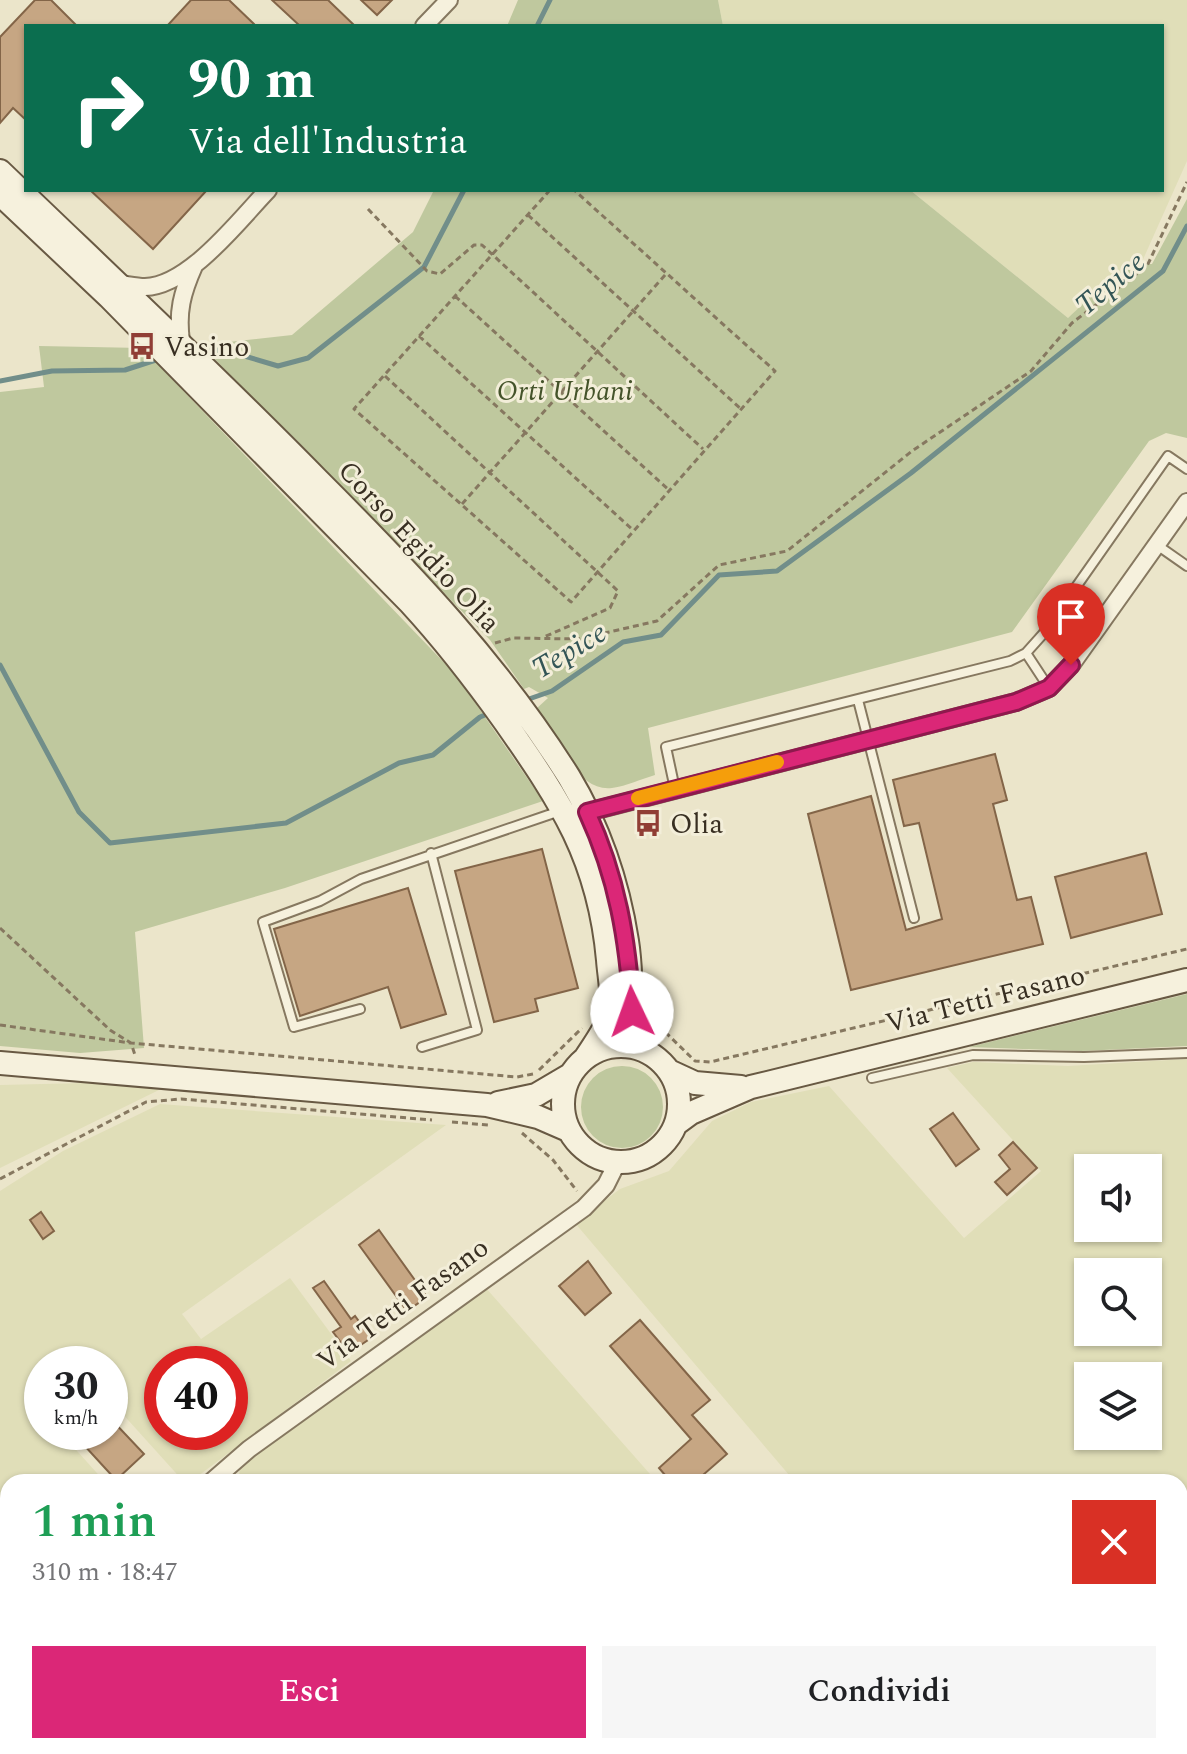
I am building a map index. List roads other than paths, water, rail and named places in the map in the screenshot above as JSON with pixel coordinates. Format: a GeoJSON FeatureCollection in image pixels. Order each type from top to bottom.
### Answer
{"type":"FeatureCollection","features":[{"type":"Feature","properties":{"kind":"street"},"geometry":{"type":"LineString","coordinates":[[426,24],[449,0]]}},
{"type":"Feature","properties":{"kind":"street","name":"Corso Egidio Olia"},"geometry":{"type":"LineString","coordinates":[[0,171],[32,213],[157,345],[499,696]]}},
{"type":"Feature","properties":{"kind":"street"},"geometry":{"type":"LineString","coordinates":[[120,284],[147,287],[167,282],[194,265],[266,192]]}},
{"type":"Feature","properties":{"kind":"street","name":"Corso Egidio Olia"},"geometry":{"type":"LineString","coordinates":[[0,194],[32,213]]}},
{"type":"Feature","properties":{"kind":"street","name":"Corso Egidio Olia"},"geometry":{"type":"LineString","coordinates":[[59,239],[120,284],[212,370],[438,602],[477,649],[499,696],[516,721],[568,776],[573,813],[601,909],[610,985],[611,1009],[586,1057]]}},
{"type":"Feature","properties":{"kind":"street"},"geometry":{"type":"LineString","coordinates":[[181,341],[178,315],[182,292],[194,265]]}},
{"type":"Feature","properties":{"kind":"street"},"geometry":{"type":"LineString","coordinates":[[573,813],[1016,702],[1049,688],[1071,665],[1187,502]]}},
{"type":"Feature","properties":{"kind":"street","name":"Corso Egidio Olia"},"geometry":{"type":"LineString","coordinates":[[573,813],[605,851],[628,943],[633,1027],[647,1052]]}},
{"type":"Feature","properties":{"kind":"street","name":"Via Tetti Fasano"},"geometry":{"type":"LineString","coordinates":[[676,1124],[691,1113],[751,1087],[951,1049],[1187,980]]}},
{"type":"Feature","properties":{"kind":"street"},"geometry":{"type":"LineString","coordinates":[[490,1115],[536,1095],[570,1075],[586,1057],[615,1046],[647,1052],[669,1071],[678,1097],[676,1124],[667,1141],[653,1154],[636,1161],[617,1163],[588,1153],[568,1130],[562,1112],[563,1093],[570,1075]]}},
{"type":"Feature","properties":{"kind":"street"},"geometry":{"type":"LineString","coordinates":[[0,1063],[142,1074],[490,1115],[538,1117],[568,1130]]}},
{"type":"Feature","properties":{"kind":"street","name":"Via Tetti Fasano"},"geometry":{"type":"LineString","coordinates":[[669,1071],[695,1083],[751,1087]]}},
{"type":"Feature","properties":{"kind":"street","name":"Via Tetti Fasano"},"geometry":{"type":"LineString","coordinates":[[220,1474],[249,1449],[584,1208],[606,1185],[617,1163]]}},
{"type":"Feature","properties":{"kind":"lane"},"geometry":{"type":"LineString","coordinates":[[675,789],[666,747],[1010,661],[1026,653],[1043,634],[1168,456],[1187,469]]}},
{"type":"Feature","properties":{"kind":"lane"},"geometry":{"type":"LineString","coordinates":[[1157,544],[1187,566]]}},
{"type":"Feature","properties":{"kind":"lane"},"geometry":{"type":"LineString","coordinates":[[1026,653],[1049,688]]}},
{"type":"Feature","properties":{"kind":"lane"},"geometry":{"type":"LineString","coordinates":[[858,700],[914,918]]}},
{"type":"Feature","properties":{"kind":"lane"},"geometry":{"type":"LineString","coordinates":[[360,1009],[294,1027],[263,922],[320,901],[361,879],[431,853],[573,813]]}},
{"type":"Feature","properties":{"kind":"lane"},"geometry":{"type":"LineString","coordinates":[[422,1047],[477,1030],[431,853]]}},
{"type":"Feature","properties":{"kind":"lane"},"geometry":{"type":"LineString","coordinates":[[872,1078],[951,1049],[973,1055],[1084,1057],[1187,1053]]}},
{"type":"Feature","properties":{"kind":"waterway"},"geometry":{"type":"LineString","coordinates":[[538,24],[550,0]]}},
{"type":"Feature","properties":{"kind":"waterway"},"geometry":{"type":"LineString","coordinates":[[199,351],[224,350],[278,366],[308,358],[424,267],[463,192]]}},
{"type":"Feature","properties":{"kind":"waterway","name":"Tepice"},"geometry":{"type":"LineString","coordinates":[[526,700],[552,691],[623,642],[661,635],[719,575],[777,571],[911,473],[1163,271],[1187,226]]}},
{"type":"Feature","properties":{"kind":"waterway"},"geometry":{"type":"LineString","coordinates":[[0,381],[52,371],[125,370],[162,358]]}},
{"type":"Feature","properties":{"kind":"waterway","name":"Tepice"},"geometry":{"type":"LineString","coordinates":[[0,665],[79,812],[110,843],[286,823],[399,763],[433,755],[480,717],[490,713]]}},
{"type":"Feature","properties":{"kind":"place","name":"Vasino"},"geometry":{"type":"Point","coordinates":[142,346]}},
{"type":"Feature","properties":{"kind":"place","name":"Olia"},"geometry":{"type":"Point","coordinates":[648,823]}},
{"type":"Feature","properties":{"kind":"park label","name":"Orti Urbani"},"geometry":{"type":"Point","coordinates":[565,390]}}]}
